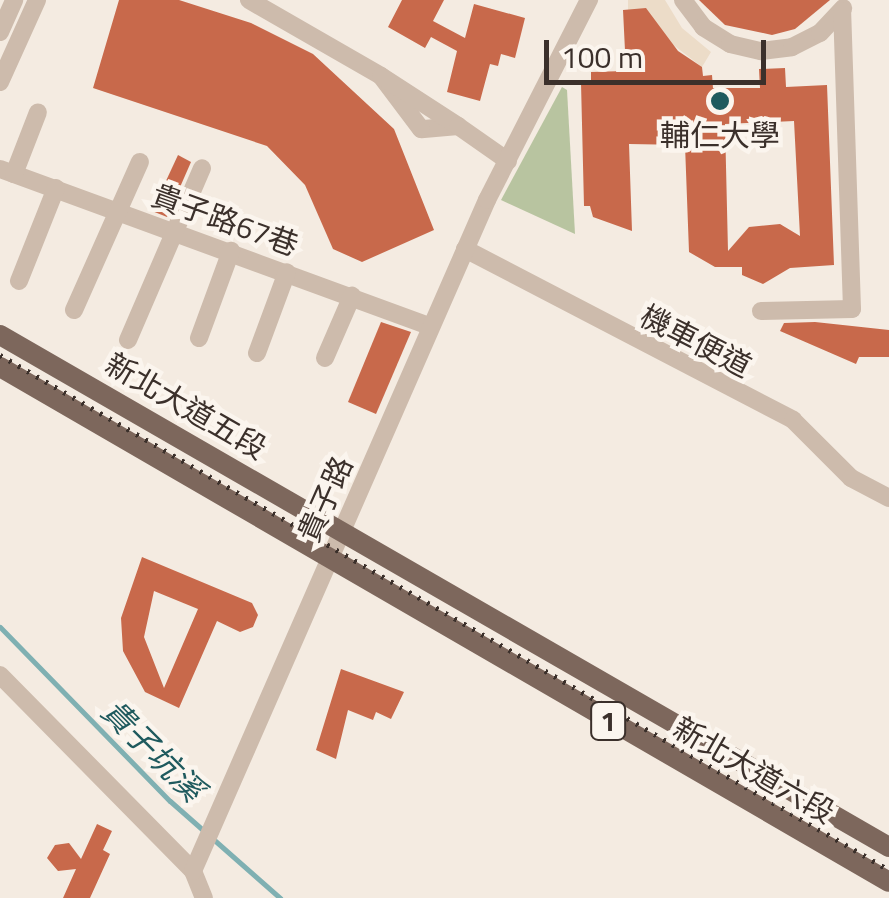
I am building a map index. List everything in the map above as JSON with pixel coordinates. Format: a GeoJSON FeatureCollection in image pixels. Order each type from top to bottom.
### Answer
{"type":"FeatureCollection","features":[{"type":"Feature","properties":{"kind":"main road","name":"新北大道五段"},"geometry":{"type":"LineString","coordinates":[[0,335],[342,530]]}},
{"type":"Feature","properties":{"kind":"main road","name":"新北大道五段"},"geometry":{"type":"LineString","coordinates":[[0,368],[328,561]]}},
{"type":"Feature","properties":{"kind":"main road","name":"新北大道六段"},"geometry":{"type":"LineString","coordinates":[[342,530],[889,846]]}},
{"type":"Feature","properties":{"kind":"main road","name":"新北大道六段"},"geometry":{"type":"LineString","coordinates":[[328,561],[889,882]]}},
{"type":"Feature","properties":{"kind":"street"},"geometry":{"type":"LineString","coordinates":[[0,32],[14,0]]}},
{"type":"Feature","properties":{"kind":"street"},"geometry":{"type":"LineString","coordinates":[[0,82],[37,0]]}},
{"type":"Feature","properties":{"kind":"street"},"geometry":{"type":"LineString","coordinates":[[248,0],[381,76],[508,161]]}},
{"type":"Feature","properties":{"kind":"street"},"geometry":{"type":"LineString","coordinates":[[683,0],[704,28],[730,44],[761,50],[792,47],[820,34],[844,5]]}},
{"type":"Feature","properties":{"kind":"street","name":"貴子路"},"geometry":{"type":"LineString","coordinates":[[193,871],[487,200],[588,1]]}},
{"type":"Feature","properties":{"kind":"street"},"geometry":{"type":"LineString","coordinates":[[761,312],[852,309],[852,137],[844,5]]}},
{"type":"Feature","properties":{"kind":"street"},"geometry":{"type":"LineString","coordinates":[[7,171],[38,112]]}},
{"type":"Feature","properties":{"kind":"street"},"geometry":{"type":"LineString","coordinates":[[74,310],[140,162]]}},
{"type":"Feature","properties":{"kind":"street"},"geometry":{"type":"LineString","coordinates":[[128,340],[172,229],[202,168]]}},
{"type":"Feature","properties":{"kind":"street","name":"貴子路67巷"},"geometry":{"type":"LineString","coordinates":[[7,171],[430,326]]}},
{"type":"Feature","properties":{"kind":"street"},"geometry":{"type":"LineString","coordinates":[[19,281],[56,188]]}},
{"type":"Feature","properties":{"kind":"street"},"geometry":{"type":"LineString","coordinates":[[199,338],[230,250]]}},
{"type":"Feature","properties":{"kind":"street","name":"機車便道"},"geometry":{"type":"LineString","coordinates":[[465,250],[793,420],[850,478],[889,498]]}},
{"type":"Feature","properties":{"kind":"street"},"geometry":{"type":"LineString","coordinates":[[257,352],[288,272]]}},
{"type":"Feature","properties":{"kind":"street"},"geometry":{"type":"LineString","coordinates":[[325,358],[352,296]]}},
{"type":"Feature","properties":{"kind":"street"},"geometry":{"type":"LineString","coordinates":[[0,676],[193,871],[204,898]]}},
{"type":"Feature","properties":{"kind":"green space"},"geometry":{"type":"Polygon","coordinates":[[[562,87],[567,90],[575,234],[501,200],[562,87]]]}},
{"type":"Feature","properties":{"kind":"shaded area"},"geometry":{"type":"Polygon","coordinates":[[[628,0],[665,0],[682,28],[711,52],[702,67],[628,10],[628,0]]]}},
{"type":"Feature","properties":{"kind":"building"},"geometry":{"type":"Polygon","coordinates":[[[119,0],[179,0],[251,23],[313,54],[394,129],[434,230],[362,262],[333,249],[305,185],[267,146],[93,88],[119,0]]]}},
{"type":"Feature","properties":{"kind":"building"},"geometry":{"type":"Polygon","coordinates":[[[402,0],[444,0],[433,21],[465,38],[474,4],[525,18],[515,58],[501,54],[498,66],[490,64],[480,101],[447,92],[457,51],[431,37],[425,48],[388,27],[402,0]]]}},
{"type":"Feature","properties":{"kind":"building"},"geometry":{"type":"Polygon","coordinates":[[[699,0],[830,0],[795,29],[772,35],[725,25],[699,0]]]}},
{"type":"Feature","properties":{"kind":"building"},"geometry":{"type":"Polygon","coordinates":[[[646,8],[678,51],[702,67],[703,76],[712,75],[713,88],[760,88],[759,69],[785,68],[786,87],[827,85],[834,265],[790,268],[763,284],[742,275],[742,267],[715,267],[689,252],[685,145],[629,144],[632,231],[593,217],[590,206],[584,206],[581,83],[591,83],[591,72],[626,71],[623,10],[646,8]],[[794,121],[725,124],[728,251],[749,227],[780,224],[800,236],[794,121]]]}},
{"type":"Feature","properties":{"kind":"building"},"geometry":{"type":"Polygon","coordinates":[[[178,155],[191,162],[167,217],[152,211],[178,155]]]}},
{"type":"Feature","properties":{"kind":"building"},"geometry":{"type":"Polygon","coordinates":[[[381,322],[411,332],[376,414],[348,402],[381,322]]]}},
{"type":"Feature","properties":{"kind":"building"},"geometry":{"type":"Polygon","coordinates":[[[815,322],[889,330],[889,357],[859,357],[856,364],[780,331],[784,323],[815,322]]]}},
{"type":"Feature","properties":{"kind":"building"},"geometry":{"type":"Polygon","coordinates":[[[142,557],[252,603],[258,615],[253,627],[240,632],[217,621],[179,708],[145,692],[123,651],[121,618],[142,557]],[[154,591],[144,637],[164,688],[198,609],[154,591]]]}},
{"type":"Feature","properties":{"kind":"building"},"geometry":{"type":"Polygon","coordinates":[[[341,669],[404,692],[391,719],[376,712],[373,720],[348,710],[336,759],[316,750],[341,669]]]}},
{"type":"Feature","properties":{"kind":"building"},"geometry":{"type":"Polygon","coordinates":[[[97,824],[112,831],[103,850],[110,854],[90,898],[63,898],[76,869],[58,871],[47,858],[55,845],[69,843],[81,859],[97,824]]]}},
{"type":"Feature","properties":{"kind":"waterway","name":"貴子坑溪"},"geometry":{"type":"LineString","coordinates":[[0,627],[170,801],[280,898]]}},
{"type":"Feature","properties":{"kind":"railway"},"geometry":{"type":"LineString","coordinates":[[0,355],[889,870]]}},
{"type":"Feature","properties":{"kind":"place","name":"輔仁大學"},"geometry":{"type":"Point","coordinates":[720,101]}}]}
